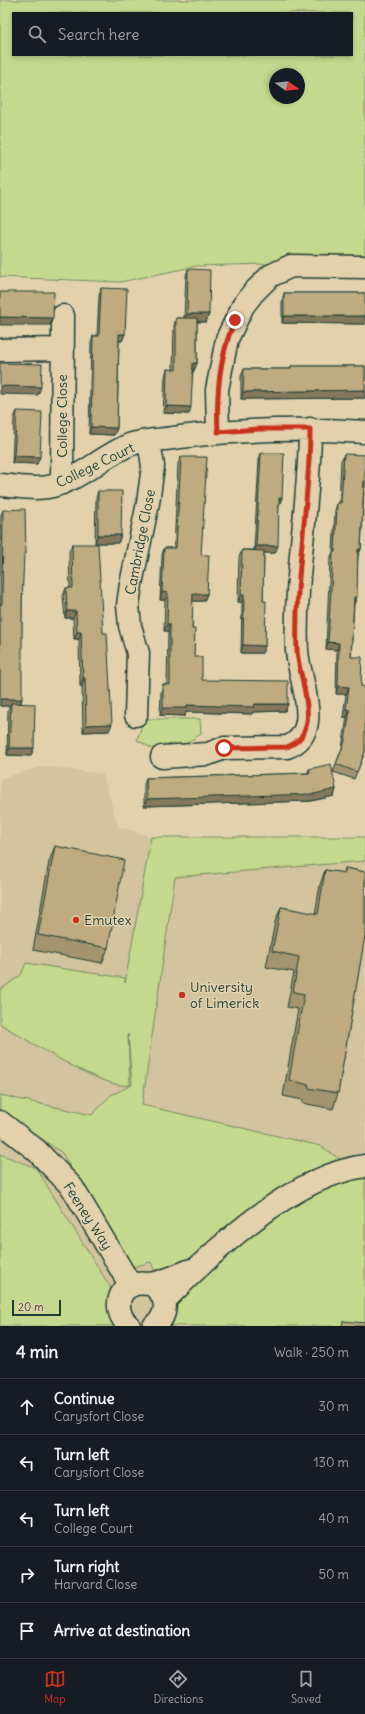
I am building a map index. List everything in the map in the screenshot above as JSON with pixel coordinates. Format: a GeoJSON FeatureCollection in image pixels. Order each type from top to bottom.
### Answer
{"type":"FeatureCollection","features":[{"type":"Feature","properties":{"kind":"street"},"geometry":{"type":"LineString","coordinates":[[218,432],[217,390],[227,339],[243,306],[254,293],[270,276],[292,266],[365,267]]}},
{"type":"Feature","properties":{"kind":"street","name":"College Close"},"geometry":{"type":"LineString","coordinates":[[62,483],[63,316]]}},
{"type":"Feature","properties":{"kind":"street"},"geometry":{"type":"LineString","coordinates":[[0,350],[62,349]]}},
{"type":"Feature","properties":{"kind":"street","name":"College Court"},"geometry":{"type":"LineString","coordinates":[[0,485],[34,488],[62,483],[132,444],[218,432],[259,429],[310,429],[365,432]]}},
{"type":"Feature","properties":{"kind":"street"},"geometry":{"type":"LineString","coordinates":[[162,757],[208,754],[224,748],[287,747],[296,744],[306,728],[306,702],[298,655],[296,613],[310,429]]}},
{"type":"Feature","properties":{"kind":"street","name":"Cambridge Close"},"geometry":{"type":"LineString","coordinates":[[136,715],[138,653],[130,626],[128,605],[148,503],[153,466],[149,442]]}},
{"type":"Feature","properties":{"kind":"street","name":"Feeney Way"},"geometry":{"type":"LineString","coordinates":[[0,1122],[36,1150],[72,1187],[140,1285],[160,1291],[161,1317]]}},
{"type":"Feature","properties":{"kind":"street"},"geometry":{"type":"LineString","coordinates":[[161,1317],[196,1268],[258,1218],[308,1184],[328,1175],[365,1166]]}},
{"type":"Feature","properties":{"kind":"street"},"geometry":{"type":"LineString","coordinates":[[129,1326],[124,1322],[119,1313],[119,1303],[123,1293],[140,1285],[156,1283],[196,1268]]}},
{"type":"Feature","properties":{"kind":"shaded area","name":"University of Limerick"},"geometry":{"type":"Polygon","coordinates":[[[43,766],[103,774],[118,826],[151,837],[364,837],[365,834],[365,1326],[123,1326],[109,1285],[36,1168],[0,1154],[0,779],[43,766]]]}},
{"type":"Feature","properties":{"kind":"green space"},"geometry":{"type":"Polygon","coordinates":[[[0,0],[365,0],[365,261],[197,266],[120,282],[0,277],[0,0]]]}},
{"type":"Feature","properties":{"kind":"green space"},"geometry":{"type":"Polygon","coordinates":[[[144,719],[200,719],[201,734],[179,748],[160,753],[137,740],[144,719]]]}},
{"type":"Feature","properties":{"kind":"green space"},"geometry":{"type":"Polygon","coordinates":[[[151,837],[365,838],[365,861],[175,877],[142,1105],[321,1146],[365,1177],[365,1326],[169,1326],[171,1311],[151,1262],[129,1268],[62,1153],[0,1109],[0,1095],[92,1115],[111,1095],[132,1085],[128,1034],[130,1085],[119,1085],[103,1080],[65,1062],[0,1024],[0,990],[21,975],[26,963],[125,978],[125,983],[151,837]]]}},
{"type":"Feature","properties":{"kind":"green space"},"geometry":{"type":"Polygon","coordinates":[[[0,1154],[36,1168],[109,1285],[123,1326],[0,1326],[0,1154]]]}},
{"type":"Feature","properties":{"kind":"building"},"geometry":{"type":"Polygon","coordinates":[[[188,269],[210,270],[209,314],[187,314],[188,269]]]}},
{"type":"Feature","properties":{"kind":"building"},"geometry":{"type":"Polygon","coordinates":[[[101,288],[127,289],[125,334],[119,334],[117,428],[91,427],[93,336],[99,336],[101,288]]]}},
{"type":"Feature","properties":{"kind":"building"},"geometry":{"type":"Polygon","coordinates":[[[0,292],[54,292],[53,318],[0,317],[0,292]]]}},
{"type":"Feature","properties":{"kind":"building"},"geometry":{"type":"Polygon","coordinates":[[[284,293],[365,293],[365,316],[284,316],[284,293]]]}},
{"type":"Feature","properties":{"kind":"building"},"geometry":{"type":"Polygon","coordinates":[[[176,318],[197,318],[197,363],[193,363],[191,407],[166,406],[167,369],[176,370],[176,318]]]}},
{"type":"Feature","properties":{"kind":"building"},"geometry":{"type":"Polygon","coordinates":[[[0,363],[42,364],[41,387],[0,386],[0,363]]]}},
{"type":"Feature","properties":{"kind":"building"},"geometry":{"type":"Polygon","coordinates":[[[291,366],[365,366],[365,390],[243,392],[244,369],[291,369],[291,366]]]}},
{"type":"Feature","properties":{"kind":"building"},"geometry":{"type":"Polygon","coordinates":[[[17,411],[42,412],[40,457],[14,456],[17,411]]]}},
{"type":"Feature","properties":{"kind":"building"},"geometry":{"type":"Polygon","coordinates":[[[261,453],[284,453],[282,498],[279,498],[278,546],[256,546],[261,453]]]}},
{"type":"Feature","properties":{"kind":"building"},"geometry":{"type":"Polygon","coordinates":[[[344,454],[365,455],[361,549],[358,549],[357,597],[354,597],[351,657],[362,657],[361,686],[365,687],[365,752],[357,772],[336,764],[345,741],[350,710],[346,709],[349,687],[338,686],[339,643],[328,642],[337,503],[341,503],[344,454]]]}},
{"type":"Feature","properties":{"kind":"building"},"geometry":{"type":"Polygon","coordinates":[[[181,457],[207,457],[201,555],[209,555],[207,594],[193,594],[192,629],[195,629],[194,657],[202,657],[202,680],[288,681],[288,704],[255,704],[254,707],[187,705],[187,708],[163,708],[163,684],[170,685],[170,624],[167,624],[168,593],[162,592],[164,548],[176,548],[181,457]]]}},
{"type":"Feature","properties":{"kind":"building"},"geometry":{"type":"Polygon","coordinates":[[[98,491],[122,491],[121,535],[98,535],[98,491]]]}},
{"type":"Feature","properties":{"kind":"building"},"geometry":{"type":"Polygon","coordinates":[[[25,509],[26,554],[24,554],[22,603],[22,699],[0,699],[0,604],[2,604],[3,510],[25,509]]]}},
{"type":"Feature","properties":{"kind":"building"},"geometry":{"type":"Polygon","coordinates":[[[72,544],[98,544],[103,633],[107,633],[112,724],[86,725],[85,678],[83,678],[81,632],[77,632],[76,611],[67,611],[66,588],[73,588],[72,544]]]}},
{"type":"Feature","properties":{"kind":"building"},"geometry":{"type":"Polygon","coordinates":[[[242,550],[264,551],[263,601],[266,601],[265,646],[243,645],[244,595],[241,595],[242,550]]]}},
{"type":"Feature","properties":{"kind":"building"},"geometry":{"type":"Polygon","coordinates":[[[11,703],[35,704],[34,748],[9,748],[11,703]]]}},
{"type":"Feature","properties":{"kind":"building"},"geometry":{"type":"Polygon","coordinates":[[[331,764],[336,789],[314,794],[147,799],[146,778],[310,773],[309,769],[331,764]]]}},
{"type":"Feature","properties":{"kind":"building"},"geometry":{"type":"Polygon","coordinates":[[[55,846],[124,860],[108,948],[38,935],[55,846]]]}},
{"type":"Feature","properties":{"kind":"building"},"geometry":{"type":"Polygon","coordinates":[[[345,868],[365,872],[365,936],[338,1093],[308,1088],[309,1085],[289,1080],[304,994],[293,992],[299,957],[272,951],[281,907],[318,914],[325,870],[345,873],[345,868]]]}},
{"type":"Feature","properties":{"kind":"building"},"geometry":{"type":"Polygon","coordinates":[[[343,1321],[365,1323],[365,1326],[342,1326],[343,1321]]]}},
{"type":"Feature","properties":{"kind":"place","name":"Emutex"},"geometry":{"type":"Point","coordinates":[76,920]}},
{"type":"Feature","properties":{"kind":"place","name":"University of Limerick"},"geometry":{"type":"Point","coordinates":[182,995]}},
{"type":"Feature","properties":{"kind":"route"},"geometry":{"type":"LineString","coordinates":[[224,748],[287,747],[296,744],[306,728],[307,715],[298,655],[296,613],[310,429],[259,429],[218,432],[217,390],[227,339],[235,320]]}}]}
